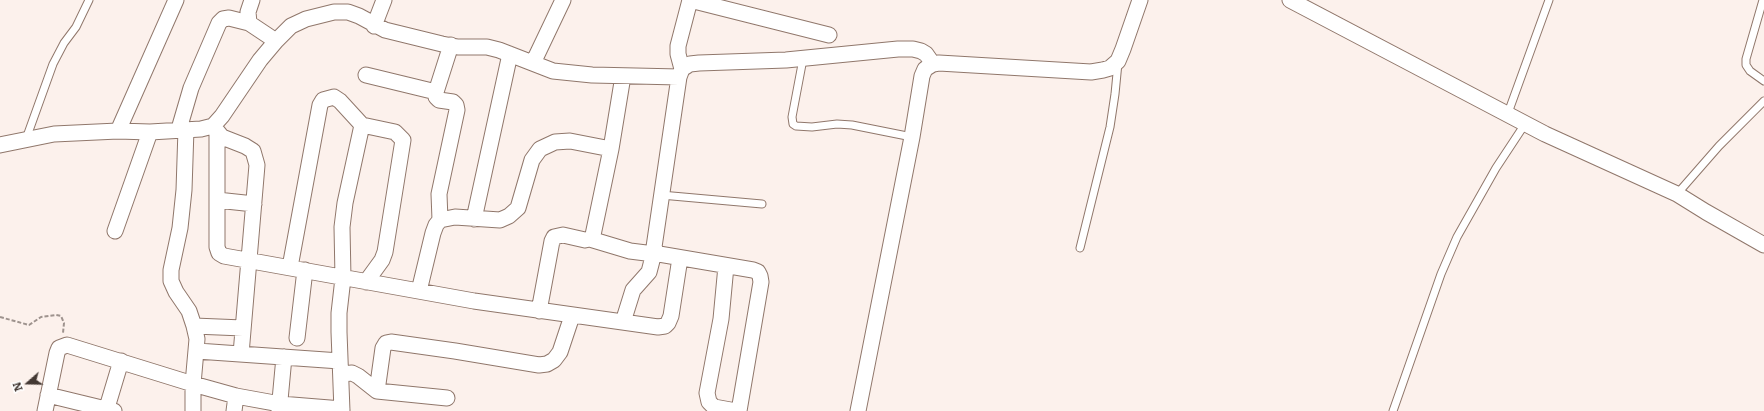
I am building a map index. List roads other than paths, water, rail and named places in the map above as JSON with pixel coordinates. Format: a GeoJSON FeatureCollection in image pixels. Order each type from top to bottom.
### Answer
{"type":"FeatureCollection","features":[{"type":"Feature","properties":{"kind":"street"},"geometry":{"type":"LineString","coordinates":[[118,131],[176,0]]}},
{"type":"Feature","properties":{"kind":"street"},"geometry":{"type":"LineString","coordinates":[[249,23],[248,12],[252,0]]}},
{"type":"Feature","properties":{"kind":"street"},"geometry":{"type":"LineString","coordinates":[[319,15],[325,0]]}},
{"type":"Feature","properties":{"kind":"street"},"geometry":{"type":"LineString","coordinates":[[374,26],[384,0]]}},
{"type":"Feature","properties":{"kind":"street"},"geometry":{"type":"LineString","coordinates":[[533,63],[562,0]]}},
{"type":"Feature","properties":{"kind":"street"},"geometry":{"type":"LineString","coordinates":[[623,322],[633,290],[649,272],[654,252],[654,242],[680,73],[678,46],[690,0],[829,35]]}},
{"type":"Feature","properties":{"kind":"street"},"geometry":{"type":"LineString","coordinates":[[858,411],[912,137],[922,76],[925,69],[933,64],[939,63],[1091,72],[1110,68],[1118,61],[1140,0]]}},
{"type":"Feature","properties":{"kind":"street"},"geometry":{"type":"LineString","coordinates":[[1290,0],[1416,65],[1468,95],[1508,114],[1525,124],[1571,147],[1677,194],[1764,245]]}},
{"type":"Feature","properties":{"kind":"street"},"geometry":{"type":"LineString","coordinates":[[680,258],[671,316],[665,326],[658,327],[539,311],[343,278],[248,259],[224,256],[219,253],[217,248],[215,129],[242,86],[276,41],[291,26],[306,19],[334,12],[348,12],[359,16],[374,26],[398,34],[451,46],[487,47],[553,70],[572,74],[623,76],[680,73],[690,64],[699,63],[803,59],[913,48],[926,54],[933,64]]}},
{"type":"Feature","properties":{"kind":"street"},"geometry":{"type":"LineString","coordinates":[[193,411],[193,384],[197,339],[189,311],[176,292],[171,281],[171,270],[180,228],[182,205],[182,129],[192,88],[219,23],[223,19],[229,18],[249,23],[276,41]]}},
{"type":"Feature","properties":{"kind":"street"},"geometry":{"type":"LineString","coordinates":[[440,220],[439,194],[457,110],[456,105],[453,102],[439,100],[436,97],[436,92],[451,46]]}},
{"type":"Feature","properties":{"kind":"street"},"geometry":{"type":"LineString","coordinates":[[474,219],[510,54]]}},
{"type":"Feature","properties":{"kind":"street"},"geometry":{"type":"LineString","coordinates":[[366,75],[436,92]]}},
{"type":"Feature","properties":{"kind":"street"},"geometry":{"type":"LineString","coordinates":[[590,239],[593,235],[611,149],[623,76]]}},
{"type":"Feature","properties":{"kind":"street"},"geometry":{"type":"LineString","coordinates":[[290,267],[320,105],[323,100],[334,98],[340,101],[362,125],[395,132],[403,140],[385,252],[382,260],[366,282]]}},
{"type":"Feature","properties":{"kind":"street"},"geometry":{"type":"LineString","coordinates":[[45,411],[56,353],[59,348],[66,345],[193,384],[279,408],[342,410],[339,313],[343,278],[342,227],[345,203],[362,125]]}},
{"type":"Feature","properties":{"kind":"street"},"geometry":{"type":"LineString","coordinates":[[0,145],[54,134],[118,131],[150,132],[201,128],[215,129],[222,137],[245,146],[253,151],[257,165],[241,354]]}},
{"type":"Feature","properties":{"kind":"street"},"geometry":{"type":"LineString","coordinates":[[115,231],[150,132]]}},
{"type":"Feature","properties":{"kind":"street"},"geometry":{"type":"LineString","coordinates":[[419,291],[433,233],[440,220],[455,217],[500,220],[509,216],[518,208],[532,160],[540,149],[554,142],[570,141],[611,149]]}},
{"type":"Feature","properties":{"kind":"street"},"geometry":{"type":"LineString","coordinates":[[217,200],[254,204]]}},
{"type":"Feature","properties":{"kind":"street"},"geometry":{"type":"LineString","coordinates":[[539,311],[552,241],[554,237],[563,235],[585,240],[590,239],[630,251],[654,252],[758,272],[761,282],[739,411]]}},
{"type":"Feature","properties":{"kind":"street"},"geometry":{"type":"LineString","coordinates":[[726,266],[721,319],[707,393],[709,402],[714,407],[736,411]]}},
{"type":"Feature","properties":{"kind":"street"},"geometry":{"type":"LineString","coordinates":[[297,338],[306,270]]}},
{"type":"Feature","properties":{"kind":"street"},"geometry":{"type":"LineString","coordinates":[[377,391],[383,348],[386,343],[391,342],[455,351],[539,365],[547,364],[554,360],[560,352],[572,316]]}},
{"type":"Feature","properties":{"kind":"street"},"geometry":{"type":"LineString","coordinates":[[194,326],[243,328]]}},
{"type":"Feature","properties":{"kind":"street"},"geometry":{"type":"LineString","coordinates":[[197,351],[284,357],[341,368],[358,376],[377,391],[447,398]]}},
{"type":"Feature","properties":{"kind":"street"},"geometry":{"type":"LineString","coordinates":[[279,408],[284,357]]}},
{"type":"Feature","properties":{"kind":"street"},"geometry":{"type":"LineString","coordinates":[[48,396],[109,410],[121,361]]}},
{"type":"Feature","properties":{"kind":"street"},"geometry":{"type":"LineString","coordinates":[[234,411],[236,396]]}},
{"type":"Feature","properties":{"kind":"lane"},"geometry":{"type":"LineString","coordinates":[[26,139],[53,64],[64,43],[76,27],[89,0]]}},
{"type":"Feature","properties":{"kind":"lane"},"geometry":{"type":"LineString","coordinates":[[1508,114],[1549,0]]}},
{"type":"Feature","properties":{"kind":"lane"},"geometry":{"type":"LineString","coordinates":[[1763,0],[1746,59],[1746,65],[1750,71],[1764,81]]}},
{"type":"Feature","properties":{"kind":"lane"},"geometry":{"type":"LineString","coordinates":[[803,59],[792,117],[793,124],[796,126],[812,127],[837,124],[852,125],[912,137]]}},
{"type":"Feature","properties":{"kind":"lane"},"geometry":{"type":"LineString","coordinates":[[1080,248],[1110,127],[1118,61]]}},
{"type":"Feature","properties":{"kind":"lane"},"geometry":{"type":"LineString","coordinates":[[1677,194],[1719,146],[1764,101]]}},
{"type":"Feature","properties":{"kind":"lane"},"geometry":{"type":"LineString","coordinates":[[1393,411],[1441,274],[1457,237],[1480,195],[1525,124]]}},
{"type":"Feature","properties":{"kind":"lane"},"geometry":{"type":"LineString","coordinates":[[661,195],[762,204]]}}]}
